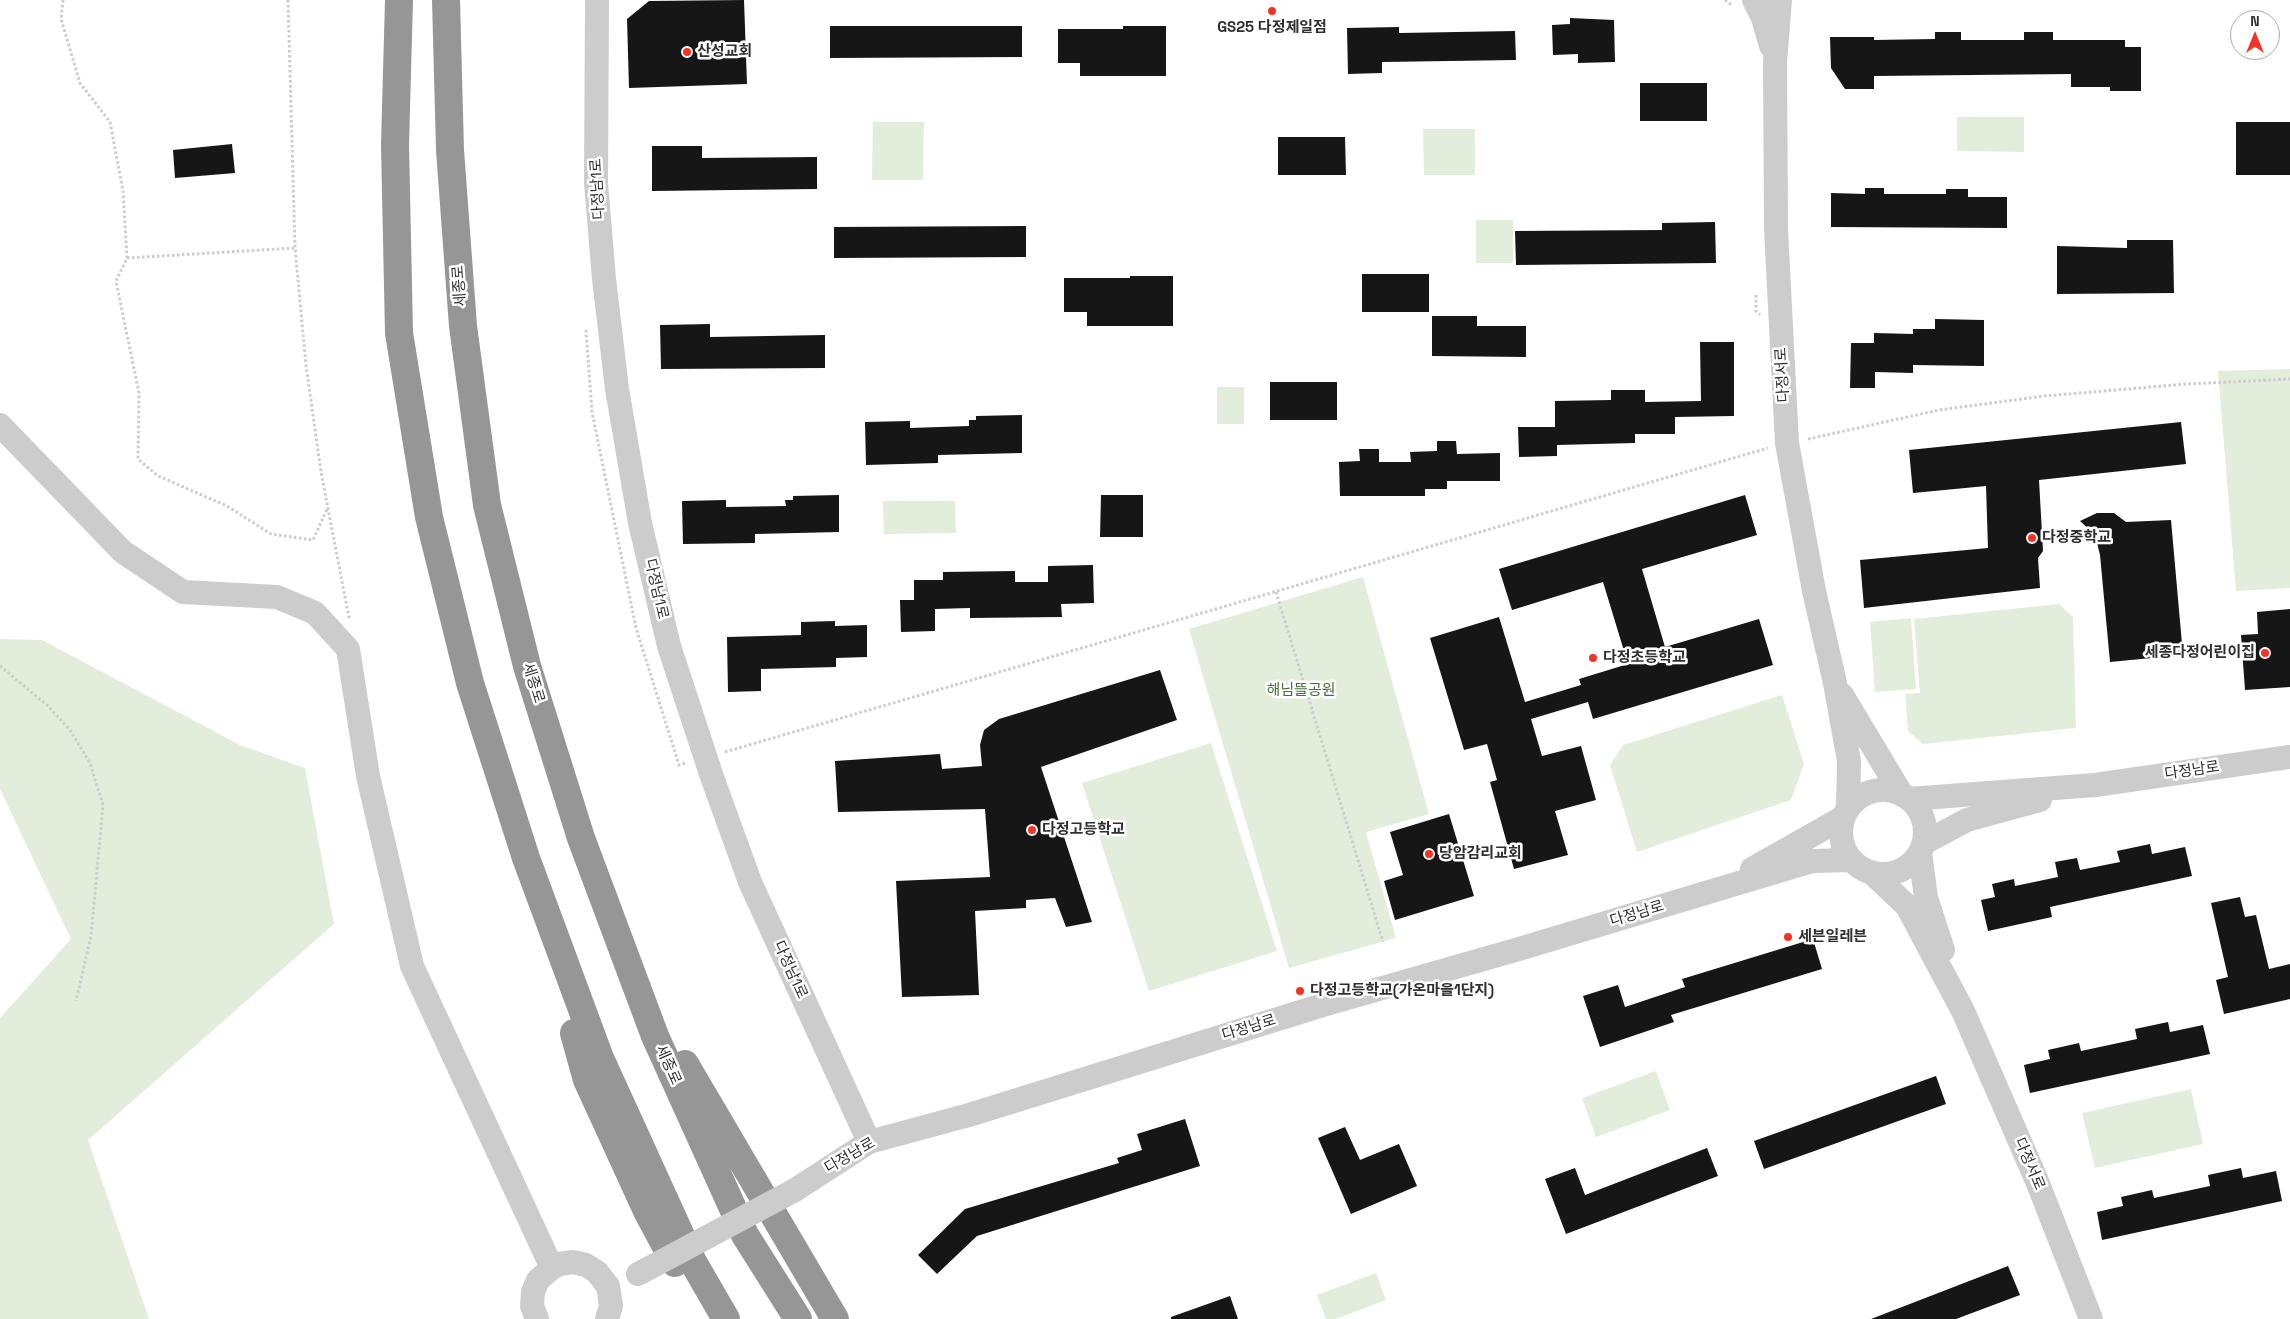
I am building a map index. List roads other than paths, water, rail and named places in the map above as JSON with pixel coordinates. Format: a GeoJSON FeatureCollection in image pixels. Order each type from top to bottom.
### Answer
{"type":"FeatureCollection","features":[{"type":"Feature","properties":{"kind":"highway"},"geometry":{"type":"LineString","coordinates":[[383,0],[396,145]]}},
{"type":"Feature","properties":{"kind":"highway"},"geometry":{"type":"LineString","coordinates":[[399,0],[396,145],[399,333],[429,517],[470,682],[526,858],[587,1080],[647,1211],[706,1319]]}},
{"type":"Feature","properties":{"kind":"highway","name":"세종로"},"geometry":{"type":"LineString","coordinates":[[446,0],[450,150],[463,326],[487,505],[527,666],[581,838],[655,1036],[746,1235],[798,1319]]}},
{"type":"Feature","properties":{"kind":"highway"},"geometry":{"type":"LineString","coordinates":[[526,858],[600,1058],[693,1262],[726,1319]]}},
{"type":"Feature","properties":{"kind":"highway"},"geometry":{"type":"LineString","coordinates":[[617,934],[684,1063],[835,1319]]}},
{"type":"Feature","properties":{"kind":"street","name":"다정남1로"},"geometry":{"type":"LineString","coordinates":[[597,0],[596,183],[604,278],[617,389],[640,524],[669,646],[712,777],[750,882],[868,1142]]}},
{"type":"Feature","properties":{"kind":"street"},"geometry":{"type":"LineString","coordinates":[[1754,0],[1763,18],[1775,62]]}},
{"type":"Feature","properties":{"kind":"street"},"geometry":{"type":"LineString","coordinates":[[1775,62],[1780,0]]}},
{"type":"Feature","properties":{"kind":"street","name":"다정서로"},"geometry":{"type":"LineString","coordinates":[[1775,62],[1776,229],[1783,395],[1788,443],[1814,591],[1835,683],[1849,761],[1846,813]]}},
{"type":"Feature","properties":{"kind":"street"},"geometry":{"type":"LineString","coordinates":[[0,425],[123,552],[183,592],[277,597],[315,613],[348,649],[368,776],[412,966],[552,1268]]}},
{"type":"Feature","properties":{"kind":"street"},"geometry":{"type":"LineString","coordinates":[[1835,683],[1906,797],[1920,812],[1925,827],[1922,848],[1926,898],[1963,1011]]}},
{"type":"Feature","properties":{"kind":"street","name":"다정남로"},"geometry":{"type":"LineString","coordinates":[[2095,785],[2290,757]]}},
{"type":"Feature","properties":{"kind":"street"},"geometry":{"type":"LineString","coordinates":[[1714,891],[1846,813],[1858,798],[1872,791],[1888,790],[1906,797],[2095,785]]}},
{"type":"Feature","properties":{"kind":"street"},"geometry":{"type":"LineString","coordinates":[[1846,813],[1841,832],[1843,847],[1851,860],[1860,868],[1871,872],[1890,874],[1907,866],[1922,848],[1967,820],[2095,785]]}},
{"type":"Feature","properties":{"kind":"street"},"geometry":{"type":"LineString","coordinates":[[1714,891],[1812,861],[1851,860]]}},
{"type":"Feature","properties":{"kind":"street"},"geometry":{"type":"LineString","coordinates":[[1871,872],[1906,906],[1963,1011]]}},
{"type":"Feature","properties":{"kind":"street","name":"다정남로"},"geometry":{"type":"LineString","coordinates":[[608,1286],[638,1274],[795,1190],[868,1142],[969,1115],[1323,1005],[1714,891]]}},
{"type":"Feature","properties":{"kind":"street","name":"다정서로"},"geometry":{"type":"LineString","coordinates":[[1963,1011],[2037,1181],[2091,1319]]}},
{"type":"Feature","properties":{"kind":"street"},"geometry":{"type":"LineString","coordinates":[[537,1319],[532,1306],[533,1292],[538,1280],[552,1268],[560,1264],[573,1262],[586,1264],[598,1272],[608,1286],[611,1306],[606,1319]]}},
{"type":"Feature","properties":{"kind":"place","name":"GS25 다정제일점"},"geometry":{"type":"Point","coordinates":[1272,11]}},
{"type":"Feature","properties":{"kind":"place","name":"산성교회"},"geometry":{"type":"Point","coordinates":[687,52]}},
{"type":"Feature","properties":{"kind":"place","name":"다정중학교"},"geometry":{"type":"Point","coordinates":[2032,538]}},
{"type":"Feature","properties":{"kind":"place","name":"세종다정어린이집"},"geometry":{"type":"Point","coordinates":[2265,653]}},
{"type":"Feature","properties":{"kind":"place","name":"다정초등학교"},"geometry":{"type":"Point","coordinates":[1593,658]}},
{"type":"Feature","properties":{"kind":"place","name":"다정고등학교"},"geometry":{"type":"Point","coordinates":[1032,830]}},
{"type":"Feature","properties":{"kind":"place","name":"당암감리교회"},"geometry":{"type":"Point","coordinates":[1429,854]}},
{"type":"Feature","properties":{"kind":"place","name":"세븐일레븐"},"geometry":{"type":"Point","coordinates":[1788,937]}},
{"type":"Feature","properties":{"kind":"place","name":"다정고등학교(가온마을1단지)"},"geometry":{"type":"Point","coordinates":[1300,991]}},
{"type":"Feature","properties":{"kind":"park label","name":"해님뜰공원"},"geometry":{"type":"Point","coordinates":[1301,691]}}]}
